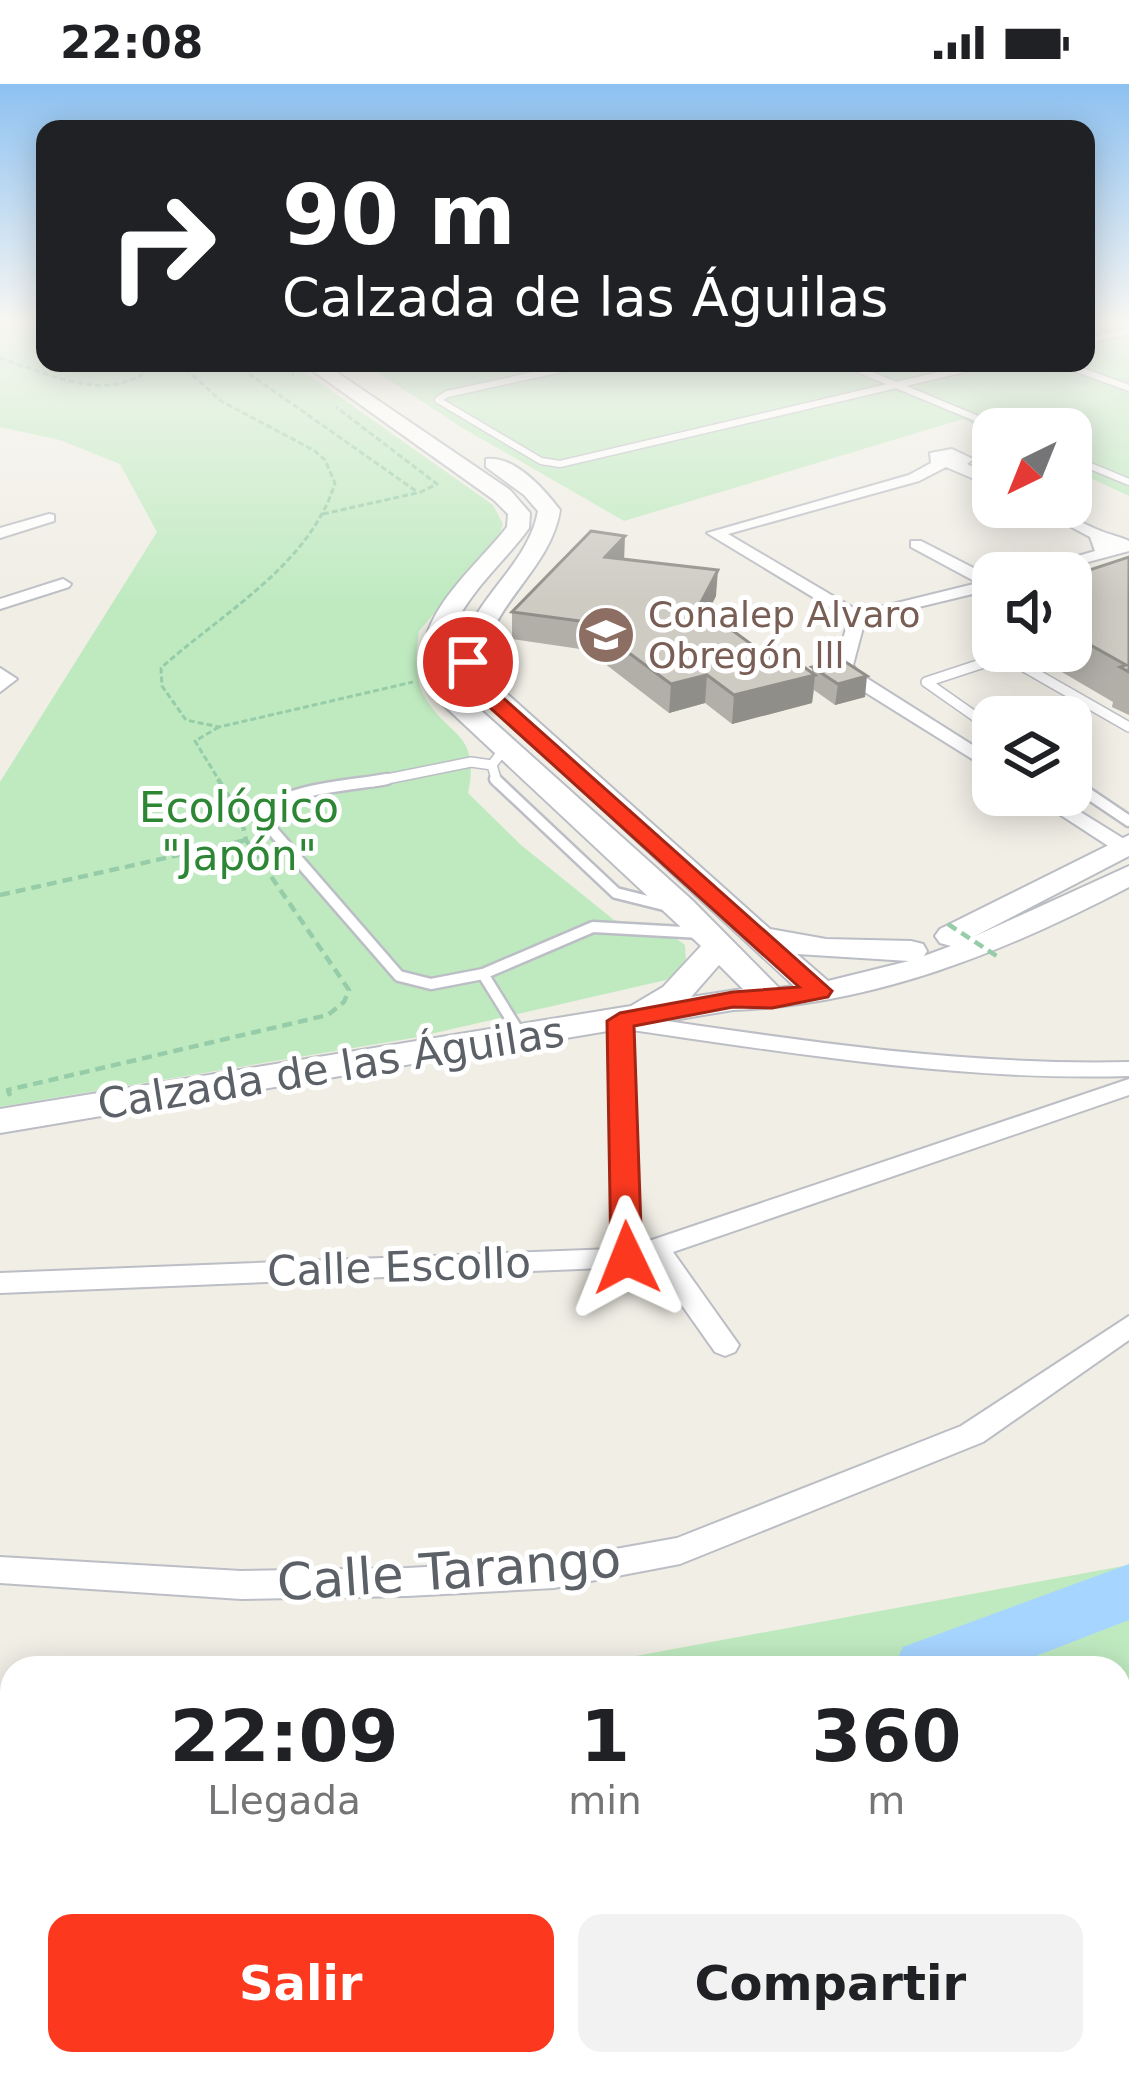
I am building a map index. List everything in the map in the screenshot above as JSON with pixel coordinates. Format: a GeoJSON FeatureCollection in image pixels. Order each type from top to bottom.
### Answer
{"type":"FeatureCollection","features":[{"type":"Feature","properties":{"kind":"main road"},"geometry":{"type":"LineString","coordinates":[[377,416],[502,495],[519,513],[518,528],[502,551],[440,623],[431,645],[434,676],[499,757],[701,927],[754,995]]}},
{"type":"Feature","properties":{"kind":"main road"},"geometry":{"type":"LineString","coordinates":[[422,416],[504,470],[549,510],[549,531],[537,556],[478,629],[468,662],[473,677],[811,984]]}},
{"type":"Feature","properties":{"kind":"main road","name":"Calzada de las Águilas"},"geometry":{"type":"LineString","coordinates":[[811,984],[968,930],[1127,846]]}},
{"type":"Feature","properties":{"kind":"main road","name":"Calzada de las Águilas"},"geometry":{"type":"LineString","coordinates":[[7,1105],[620,1021],[962,957],[1127,846]]}},
{"type":"Feature","properties":{"kind":"main road"},"geometry":{"type":"LineString","coordinates":[[620,1021],[675,994],[701,927],[734,911]]}},
{"type":"Feature","properties":{"kind":"main road"},"geometry":{"type":"LineString","coordinates":[[764,938],[826,949],[911,951]]}},
{"type":"Feature","properties":{"kind":"street"},"geometry":{"type":"LineString","coordinates":[[972,474],[949,464],[715,533],[858,617],[972,589]]}},
{"type":"Feature","properties":{"kind":"street"},"geometry":{"type":"LineString","coordinates":[[0,533],[49,518]]}},
{"type":"Feature","properties":{"kind":"street"},"geometry":{"type":"LineString","coordinates":[[1077,528],[1104,544],[1083,552]]}},
{"type":"Feature","properties":{"kind":"street"},"geometry":{"type":"LineString","coordinates":[[916,544],[972,573]]}},
{"type":"Feature","properties":{"kind":"street"},"geometry":{"type":"LineString","coordinates":[[0,604],[63,584]]}},
{"type":"Feature","properties":{"kind":"street"},"geometry":{"type":"LineString","coordinates":[[858,617],[844,665],[850,675],[972,753]]}},
{"type":"Feature","properties":{"kind":"street"},"geometry":{"type":"LineString","coordinates":[[1076,816],[1127,846]]}},
{"type":"Feature","properties":{"kind":"street"},"geometry":{"type":"LineString","coordinates":[[627,1258],[620,1021],[937,1066],[1017,1071],[1129,1069]]}},
{"type":"Feature","properties":{"kind":"street","name":"Calle Escollo"},"geometry":{"type":"LineString","coordinates":[[0,1283],[627,1258],[1129,1087]]}},
{"type":"Feature","properties":{"kind":"street"},"geometry":{"type":"LineString","coordinates":[[657,1250],[725,1345]]}},
{"type":"Feature","properties":{"kind":"street","name":"Calle Tarango"},"geometry":{"type":"LineString","coordinates":[[0,1570],[241,1586],[407,1582],[554,1574],[680,1551],[972,1434],[1129,1326]]}},
{"type":"Feature","properties":{"kind":"lane"},"geometry":{"type":"LineString","coordinates":[[466,416],[553,465],[759,416]]}},
{"type":"Feature","properties":{"kind":"lane"},"geometry":{"type":"LineString","coordinates":[[1092,467],[1129,482]]}},
{"type":"Feature","properties":{"kind":"lane"},"geometry":{"type":"LineString","coordinates":[[972,714],[926,682],[1005,656],[1075,696]]}},
{"type":"Feature","properties":{"kind":"lane"},"geometry":{"type":"LineString","coordinates":[[1092,706],[1129,727]]}},
{"type":"Feature","properties":{"kind":"lane"},"geometry":{"type":"LineString","coordinates":[[499,757],[290,798],[269,805],[260,815],[399,976],[436,987],[484,974],[592,927],[701,927]]}},
{"type":"Feature","properties":{"kind":"lane"},"geometry":{"type":"LineString","coordinates":[[1092,796],[1113,810],[1127,846]]}},
{"type":"Feature","properties":{"kind":"lane"},"geometry":{"type":"LineString","coordinates":[[1113,810],[1129,804]]}},
{"type":"Feature","properties":{"kind":"lane"},"geometry":{"type":"LineString","coordinates":[[484,974],[522,1036]]}},
{"type":"Feature","properties":{"kind":"path"},"geometry":{"type":"LineString","coordinates":[[219,727],[186,720],[163,686],[160,668],[276,574],[334,497],[335,475],[325,460],[246,416]]}},
{"type":"Feature","properties":{"kind":"path"},"geometry":{"type":"LineString","coordinates":[[310,416],[421,493]]}},
{"type":"Feature","properties":{"kind":"path"},"geometry":{"type":"LineString","coordinates":[[323,514],[421,493],[437,484],[348,416]]}},
{"type":"Feature","properties":{"kind":"path"},"geometry":{"type":"LineString","coordinates":[[0,1084],[7,1105],[328,1015],[344,1002],[349,989],[246,840],[240,815],[195,741],[219,727],[434,676]]}},
{"type":"Feature","properties":{"kind":"path"},"geometry":{"type":"LineString","coordinates":[[0,895],[246,840]]}},
{"type":"Feature","properties":{"kind":"path"},"geometry":{"type":"LineString","coordinates":[[947,923],[998,957]]}},
{"type":"Feature","properties":{"kind":"green space","name":"Ecológico \"Japón\""},"geometry":{"type":"Polygon","coordinates":[[[0,416],[367,416],[493,505],[503,524],[498,539],[419,631],[421,689],[466,746],[471,773],[468,793],[521,845],[614,920],[663,929],[685,945],[686,964],[666,980],[413,1038],[0,1107],[0,782],[157,532],[120,464],[60,440],[0,427],[0,416]]]}},
{"type":"Feature","properties":{"kind":"green space"},"geometry":{"type":"Polygon","coordinates":[[[444,416],[972,416],[972,423],[963,419],[624,521],[444,416]]]}},
{"type":"Feature","properties":{"kind":"green space"},"geometry":{"type":"Polygon","coordinates":[[[1092,416],[1129,416],[1129,496],[1092,479],[1092,416]]]}},
{"type":"Feature","properties":{"kind":"green space"},"geometry":{"type":"Polygon","coordinates":[[[1129,1565],[1129,1656],[636,1656],[1129,1565]]]}},
{"type":"Feature","properties":{"kind":"building"},"geometry":{"type":"Polygon","coordinates":[[[591,531],[625,536],[605,557],[718,570],[699,606],[777,663],[793,659],[815,675],[734,695],[707,675],[671,684],[587,622],[512,612],[591,531]]]}},
{"type":"Feature","properties":{"kind":"building"},"geometry":{"type":"Polygon","coordinates":[[[1129,557],[1129,672],[1120,667],[1126,665],[1092,646],[1092,569],[1129,557]]]}},
{"type":"Feature","properties":{"kind":"building"},"geometry":{"type":"Polygon","coordinates":[[[841,659],[867,676],[838,684],[812,667],[841,659]]]}},
{"type":"Feature","properties":{"kind":"waterway"},"geometry":{"type":"LineString","coordinates":[[959,1656],[1129,1592]]}},
{"type":"Feature","properties":{"kind":"place","name":"Conalep Alvaro Obregón lll"},"geometry":{"type":"Point","coordinates":[606,635]}},
{"type":"Feature","properties":{"kind":"route"},"geometry":{"type":"LineString","coordinates":[[468,662],[473,677],[494,700],[819,991],[772,1000],[733,1000],[620,1021],[627,1258]]}}]}
